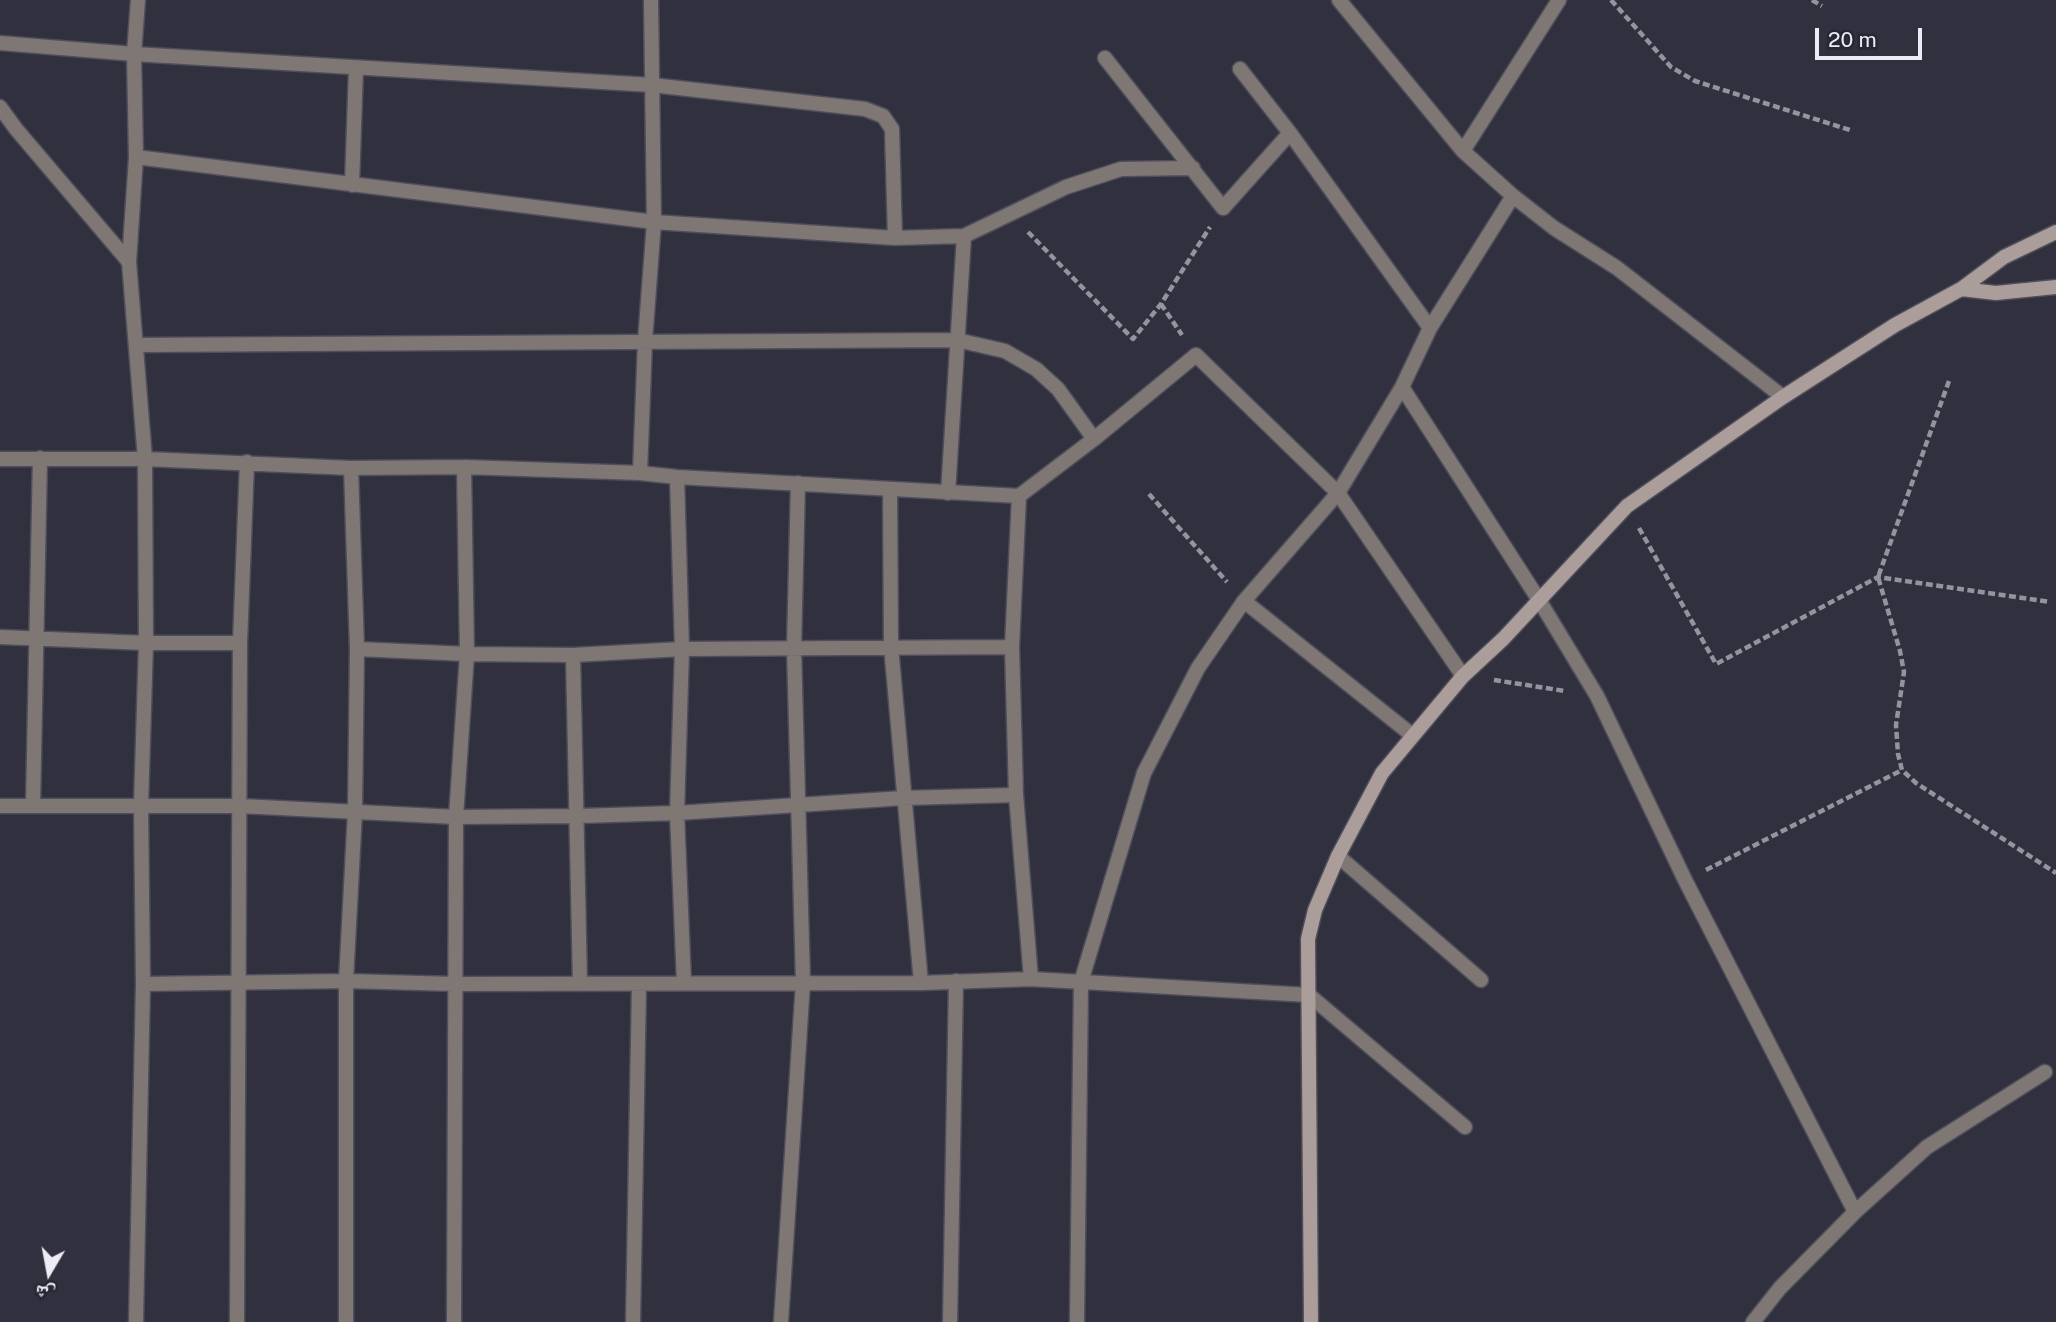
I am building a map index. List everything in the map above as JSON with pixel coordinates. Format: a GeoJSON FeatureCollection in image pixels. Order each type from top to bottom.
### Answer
{"type":"FeatureCollection","features":[{"type":"Feature","properties":{"kind":"street"},"geometry":{"type":"LineString","coordinates":[[136,1322],[142,984],[141,805],[146,643],[145,459],[128,262],[136,157],[134,54],[138,0]]}},
{"type":"Feature","properties":{"kind":"street"},"geometry":{"type":"LineString","coordinates":[[640,473],[645,341],[654,222],[650,0]]}},
{"type":"Feature","properties":{"kind":"street"},"geometry":{"type":"LineString","coordinates":[[1339,0],[1462,151],[1554,228],[1617,268],[1783,397]]}},
{"type":"Feature","properties":{"kind":"street"},"geometry":{"type":"LineString","coordinates":[[1462,151],[1559,0]]}},
{"type":"Feature","properties":{"kind":"street"},"geometry":{"type":"LineString","coordinates":[[0,43],[134,54],[652,85],[865,109],[883,116],[892,129],[895,238]]}},
{"type":"Feature","properties":{"kind":"street"},"geometry":{"type":"LineString","coordinates":[[1105,58],[1223,208],[1290,133]]}},
{"type":"Feature","properties":{"kind":"street"},"geometry":{"type":"LineString","coordinates":[[352,185],[356,68]]}},
{"type":"Feature","properties":{"kind":"street"},"geometry":{"type":"LineString","coordinates":[[1240,69],[1290,133],[1430,328]]}},
{"type":"Feature","properties":{"kind":"street"},"geometry":{"type":"LineString","coordinates":[[0,107],[128,262]]}},
{"type":"Feature","properties":{"kind":"street"},"geometry":{"type":"LineString","coordinates":[[136,157],[654,222],[895,238],[964,236],[1066,187],[1121,169],[1193,168]]}},
{"type":"Feature","properties":{"kind":"street"},"geometry":{"type":"LineString","coordinates":[[1077,1322],[1081,982],[1144,773],[1198,668],[1244,601],[1338,493],[1402,387],[1430,328],[1513,196]]}},
{"type":"Feature","properties":{"kind":"street"},"geometry":{"type":"LineString","coordinates":[[1311,1322],[1308,939],[1315,910],[1338,856],[1382,773],[1462,676],[1503,639],[1627,506],[1783,397],[1895,325],[1961,289],[2004,257],[2056,232]]}},
{"type":"Feature","properties":{"kind":"street"},"geometry":{"type":"LineString","coordinates":[[948,493],[964,236]]}},
{"type":"Feature","properties":{"kind":"street"},"geometry":{"type":"LineString","coordinates":[[1961,289],[1996,292],[2056,287]]}},
{"type":"Feature","properties":{"kind":"street"},"geometry":{"type":"LineString","coordinates":[[137,345],[957,340],[1006,351],[1036,369],[1058,388],[1094,439]]}},
{"type":"Feature","properties":{"kind":"street"},"geometry":{"type":"LineString","coordinates":[[0,458],[145,459],[351,468],[464,467],[640,473],[1019,496],[1094,439],[1196,355],[1338,493],[1462,676]]}},
{"type":"Feature","properties":{"kind":"street"},"geometry":{"type":"LineString","coordinates":[[1402,387],[1539,600],[1597,696],[1685,880],[1855,1212]]}},
{"type":"Feature","properties":{"kind":"street"},"geometry":{"type":"LineString","coordinates":[[33,806],[40,458]]}},
{"type":"Feature","properties":{"kind":"street"},"geometry":{"type":"LineString","coordinates":[[237,1322],[240,643],[247,463]]}},
{"type":"Feature","properties":{"kind":"street"},"geometry":{"type":"LineString","coordinates":[[454,1322],[456,817],[467,654],[464,467]]}},
{"type":"Feature","properties":{"kind":"street"},"geometry":{"type":"LineString","coordinates":[[346,1322],[346,981],[355,811],[357,649],[351,468]]}},
{"type":"Feature","properties":{"kind":"street"},"geometry":{"type":"LineString","coordinates":[[677,477],[682,649],[677,813],[684,983]]}},
{"type":"Feature","properties":{"kind":"street"},"geometry":{"type":"LineString","coordinates":[[781,1322],[803,982],[794,648],[798,483]]}},
{"type":"Feature","properties":{"kind":"street"},"geometry":{"type":"LineString","coordinates":[[890,489],[891,646],[921,983]]}},
{"type":"Feature","properties":{"kind":"street"},"geometry":{"type":"LineString","coordinates":[[1019,496],[1012,647],[1016,795],[1031,979]]}},
{"type":"Feature","properties":{"kind":"street"},"geometry":{"type":"LineString","coordinates":[[1244,601],[1412,735]]}},
{"type":"Feature","properties":{"kind":"street"},"geometry":{"type":"LineString","coordinates":[[0,638],[240,643]]}},
{"type":"Feature","properties":{"kind":"street"},"geometry":{"type":"LineString","coordinates":[[357,649],[467,654],[573,654],[682,649],[1012,647]]}},
{"type":"Feature","properties":{"kind":"street"},"geometry":{"type":"LineString","coordinates":[[573,654],[580,984]]}},
{"type":"Feature","properties":{"kind":"street"},"geometry":{"type":"LineString","coordinates":[[0,806],[241,806],[456,817],[578,816],[677,813],[903,798],[1016,795]]}},
{"type":"Feature","properties":{"kind":"street"},"geometry":{"type":"LineString","coordinates":[[1338,856],[1481,980]]}},
{"type":"Feature","properties":{"kind":"street"},"geometry":{"type":"LineString","coordinates":[[142,984],[346,981],[456,984],[921,983],[1031,979],[1309,995],[1465,1127]]}},
{"type":"Feature","properties":{"kind":"street"},"geometry":{"type":"LineString","coordinates":[[950,1322],[956,981]]}},
{"type":"Feature","properties":{"kind":"street"},"geometry":{"type":"LineString","coordinates":[[633,1322],[639,984]]}},
{"type":"Feature","properties":{"kind":"street"},"geometry":{"type":"LineString","coordinates":[[1753,1322],[1780,1289],[1855,1212],[1927,1147],[2045,1072]]}},
{"type":"Feature","properties":{"kind":"path"},"geometry":{"type":"LineString","coordinates":[[1611,0],[1671,67],[1695,81],[1853,131]]}},
{"type":"Feature","properties":{"kind":"path"},"geometry":{"type":"LineString","coordinates":[[1812,0],[1822,6]]}},
{"type":"Feature","properties":{"kind":"path"},"geometry":{"type":"LineString","coordinates":[[1010,214],[1133,339],[1161,304],[1223,208]]}},
{"type":"Feature","properties":{"kind":"path"},"geometry":{"type":"LineString","coordinates":[[1161,304],[1196,355]]}},
{"type":"Feature","properties":{"kind":"path"},"geometry":{"type":"LineString","coordinates":[[1949,381],[1878,577],[1904,672],[1896,725],[1898,754],[1902,770],[1916,783],[2056,873]]}},
{"type":"Feature","properties":{"kind":"path"},"geometry":{"type":"LineString","coordinates":[[1149,494],[1244,601]]}},
{"type":"Feature","properties":{"kind":"path"},"geometry":{"type":"LineString","coordinates":[[1627,506],[1716,664],[1878,577],[2050,602]]}},
{"type":"Feature","properties":{"kind":"path"},"geometry":{"type":"LineString","coordinates":[[1462,676],[1597,696]]}},
{"type":"Feature","properties":{"kind":"path"},"geometry":{"type":"LineString","coordinates":[[1685,880],[1902,770]]}}]}
